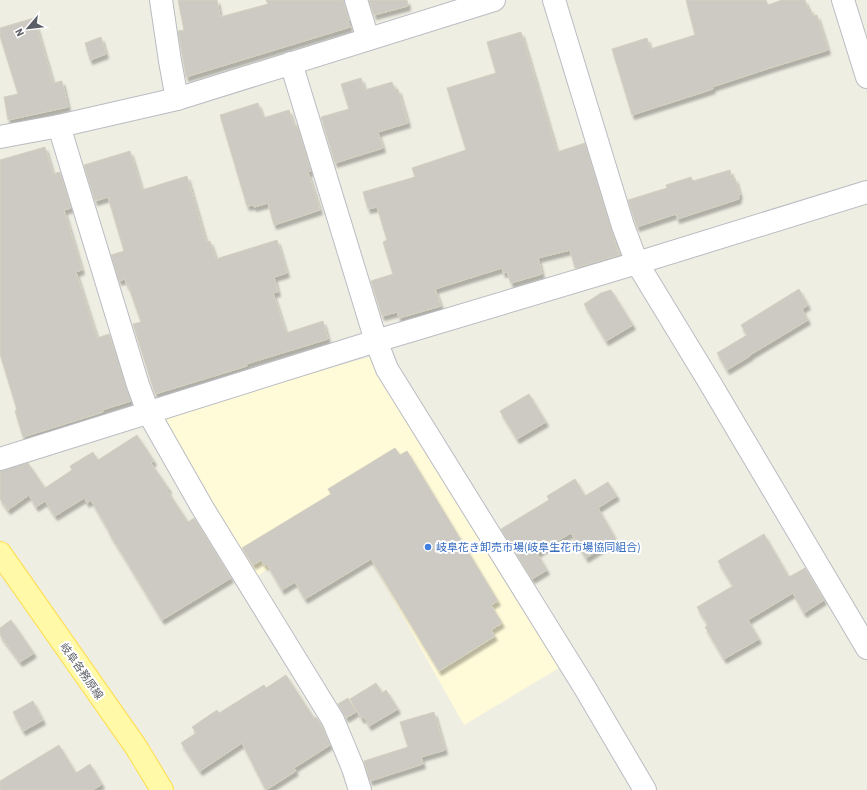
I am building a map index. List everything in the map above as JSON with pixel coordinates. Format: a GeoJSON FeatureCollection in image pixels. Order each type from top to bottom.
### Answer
{"type":"FeatureCollection","features":[{"type":"Feature","properties":{"kind":"main road","name":"岐阜各務原線"},"geometry":{"type":"LineString","coordinates":[[0,553],[136,747],[162,790]]}},
{"type":"Feature","properties":{"kind":"street"},"geometry":{"type":"LineString","coordinates":[[161,0],[177,99]]}},
{"type":"Feature","properties":{"kind":"street"},"geometry":{"type":"LineString","coordinates":[[356,0],[368,39]]}},
{"type":"Feature","properties":{"kind":"street"},"geometry":{"type":"LineString","coordinates":[[0,137],[59,126],[177,99],[494,0]]}},
{"type":"Feature","properties":{"kind":"street"},"geometry":{"type":"LineString","coordinates":[[554,0],[623,226],[637,263],[706,376],[867,648]]}},
{"type":"Feature","properties":{"kind":"street"},"geometry":{"type":"LineString","coordinates":[[843,0],[867,77]]}},
{"type":"Feature","properties":{"kind":"street"},"geometry":{"type":"LineString","coordinates":[[291,63],[376,341],[388,369],[585,688],[645,790]]}},
{"type":"Feature","properties":{"kind":"street"},"geometry":{"type":"LineString","coordinates":[[59,126],[136,378],[148,412],[202,507],[333,720],[353,768],[360,790]]}},
{"type":"Feature","properties":{"kind":"street"},"geometry":{"type":"LineString","coordinates":[[0,458],[376,341],[867,192]]}},
{"type":"Feature","properties":{"kind":"shaded area","name":"岐阜花き卸売市場(岐阜生花市場協同組合)"},"geometry":{"type":"Polygon","coordinates":[[[373,356],[564,665],[464,725],[348,519],[257,576],[161,416],[373,356]]]}},
{"type":"Feature","properties":{"kind":"building"},"geometry":{"type":"Polygon","coordinates":[[[178,0],[217,0],[220,17],[268,4],[266,0],[344,0],[350,27],[186,77],[178,31],[184,30],[178,0]]]}},
{"type":"Feature","properties":{"kind":"building"},"geometry":{"type":"Polygon","coordinates":[[[369,0],[407,0],[408,6],[374,15],[369,0]]]}},
{"type":"Feature","properties":{"kind":"building"},"geometry":{"type":"Polygon","coordinates":[[[686,0],[766,0],[768,5],[782,0],[805,0],[808,9],[810,8],[813,16],[817,15],[828,50],[712,87],[713,89],[632,115],[612,49],[647,38],[650,49],[695,35],[686,0]]]}},
{"type":"Feature","properties":{"kind":"building"},"geometry":{"type":"Polygon","coordinates":[[[34,18],[53,83],[62,81],[68,107],[8,120],[4,97],[18,94],[0,36],[0,28],[34,18]]]}},
{"type":"Feature","properties":{"kind":"building"},"geometry":{"type":"Polygon","coordinates":[[[521,32],[557,152],[585,143],[619,255],[575,268],[570,250],[538,258],[542,274],[511,283],[507,272],[503,273],[502,268],[435,289],[441,306],[399,318],[397,312],[382,316],[371,281],[393,274],[383,242],[387,240],[377,207],[368,209],[363,192],[415,177],[412,168],[466,150],[447,88],[496,73],[487,42],[521,32]]]}},
{"type":"Feature","properties":{"kind":"building"},"geometry":{"type":"Polygon","coordinates":[[[101,37],[106,54],[90,60],[85,43],[101,37]]]}},
{"type":"Feature","properties":{"kind":"building"},"geometry":{"type":"Polygon","coordinates":[[[361,78],[365,90],[392,82],[395,90],[398,89],[408,123],[378,132],[383,148],[335,163],[321,117],[349,109],[341,84],[361,78]]]}},
{"type":"Feature","properties":{"kind":"building"},"geometry":{"type":"Polygon","coordinates":[[[258,103],[263,118],[289,110],[294,126],[297,125],[311,171],[308,172],[320,210],[274,225],[268,203],[254,207],[253,205],[247,206],[220,115],[258,103]]]}},
{"type":"Feature","properties":{"kind":"building"},"geometry":{"type":"Polygon","coordinates":[[[45,147],[53,174],[60,172],[71,208],[64,210],[82,270],[76,272],[97,338],[109,334],[131,401],[102,410],[103,412],[23,437],[15,411],[17,410],[0,354],[0,160],[45,147]]]}},
{"type":"Feature","properties":{"kind":"building"},"geometry":{"type":"Polygon","coordinates":[[[130,151],[142,190],[187,176],[206,242],[210,241],[216,259],[277,240],[287,273],[274,277],[278,292],[273,293],[286,333],[323,321],[328,339],[155,394],[133,324],[141,322],[125,279],[119,281],[111,255],[124,251],[108,197],[95,201],[84,165],[130,151]]]}},
{"type":"Feature","properties":{"kind":"building"},"geometry":{"type":"Polygon","coordinates":[[[730,170],[732,179],[735,178],[740,195],[738,195],[739,199],[677,219],[676,214],[637,227],[628,200],[667,188],[666,185],[691,177],[693,181],[730,170]]]}},
{"type":"Feature","properties":{"kind":"building"},"geometry":{"type":"Polygon","coordinates":[[[799,289],[808,305],[802,309],[808,320],[727,370],[717,353],[747,335],[741,325],[799,289]]]}},
{"type":"Feature","properties":{"kind":"building"},"geometry":{"type":"Polygon","coordinates":[[[611,290],[633,325],[606,341],[584,304],[601,293],[611,290]]]}},
{"type":"Feature","properties":{"kind":"building"},"geometry":{"type":"Polygon","coordinates":[[[529,394],[546,422],[517,439],[500,411],[529,394]]]}},
{"type":"Feature","properties":{"kind":"building"},"geometry":{"type":"Polygon","coordinates":[[[137,435],[154,461],[151,463],[169,489],[167,490],[188,522],[194,518],[231,578],[162,620],[109,533],[91,500],[87,503],[84,498],[55,516],[45,501],[36,507],[29,495],[8,510],[0,499],[0,471],[28,463],[45,488],[72,470],[70,466],[93,452],[98,460],[137,435]]]}},
{"type":"Feature","properties":{"kind":"building"},"geometry":{"type":"Polygon","coordinates":[[[395,448],[400,455],[407,451],[498,601],[491,605],[502,623],[491,630],[495,636],[439,671],[371,559],[305,599],[295,582],[282,590],[267,564],[265,566],[261,560],[253,565],[242,548],[331,494],[328,489],[395,448]]]}},
{"type":"Feature","properties":{"kind":"building"},"geometry":{"type":"Polygon","coordinates":[[[575,479],[585,496],[608,482],[617,496],[598,508],[616,539],[586,558],[571,533],[537,553],[547,570],[532,579],[501,529],[549,500],[547,496],[575,479]]]}},
{"type":"Feature","properties":{"kind":"building"},"geometry":{"type":"Polygon","coordinates":[[[764,534],[789,577],[805,568],[824,600],[804,613],[793,593],[748,620],[759,639],[724,659],[705,627],[708,625],[697,607],[733,586],[718,561],[764,534]]]}},
{"type":"Feature","properties":{"kind":"building"},"geometry":{"type":"Polygon","coordinates":[[[11,620],[34,653],[20,662],[0,635],[0,628],[11,620]]]}},
{"type":"Feature","properties":{"kind":"building"},"geometry":{"type":"Polygon","coordinates":[[[286,675],[314,718],[316,717],[322,726],[330,745],[294,768],[296,771],[266,790],[242,743],[200,771],[181,743],[196,733],[192,727],[217,710],[219,713],[264,685],[266,688],[286,675]]]}},
{"type":"Feature","properties":{"kind":"building"},"geometry":{"type":"Polygon","coordinates":[[[376,683],[382,693],[386,690],[398,709],[369,726],[364,717],[362,719],[350,699],[376,683]]]}},
{"type":"Feature","properties":{"kind":"building"},"geometry":{"type":"Polygon","coordinates":[[[348,698],[356,712],[346,718],[338,704],[348,698]]]}},
{"type":"Feature","properties":{"kind":"building"},"geometry":{"type":"Polygon","coordinates":[[[33,701],[43,720],[23,731],[13,712],[33,701]]]}},
{"type":"Feature","properties":{"kind":"building"},"geometry":{"type":"Polygon","coordinates":[[[434,712],[445,750],[421,757],[423,764],[370,781],[364,761],[408,747],[400,722],[434,712]]]}},
{"type":"Feature","properties":{"kind":"building"},"geometry":{"type":"Polygon","coordinates":[[[59,745],[76,773],[90,764],[102,784],[93,790],[0,790],[0,781],[59,745]]]}},
{"type":"Feature","properties":{"kind":"place","name":"岐阜花き卸売市場(岐阜生花市場協同組合)"},"geometry":{"type":"Point","coordinates":[428,547]}}]}
